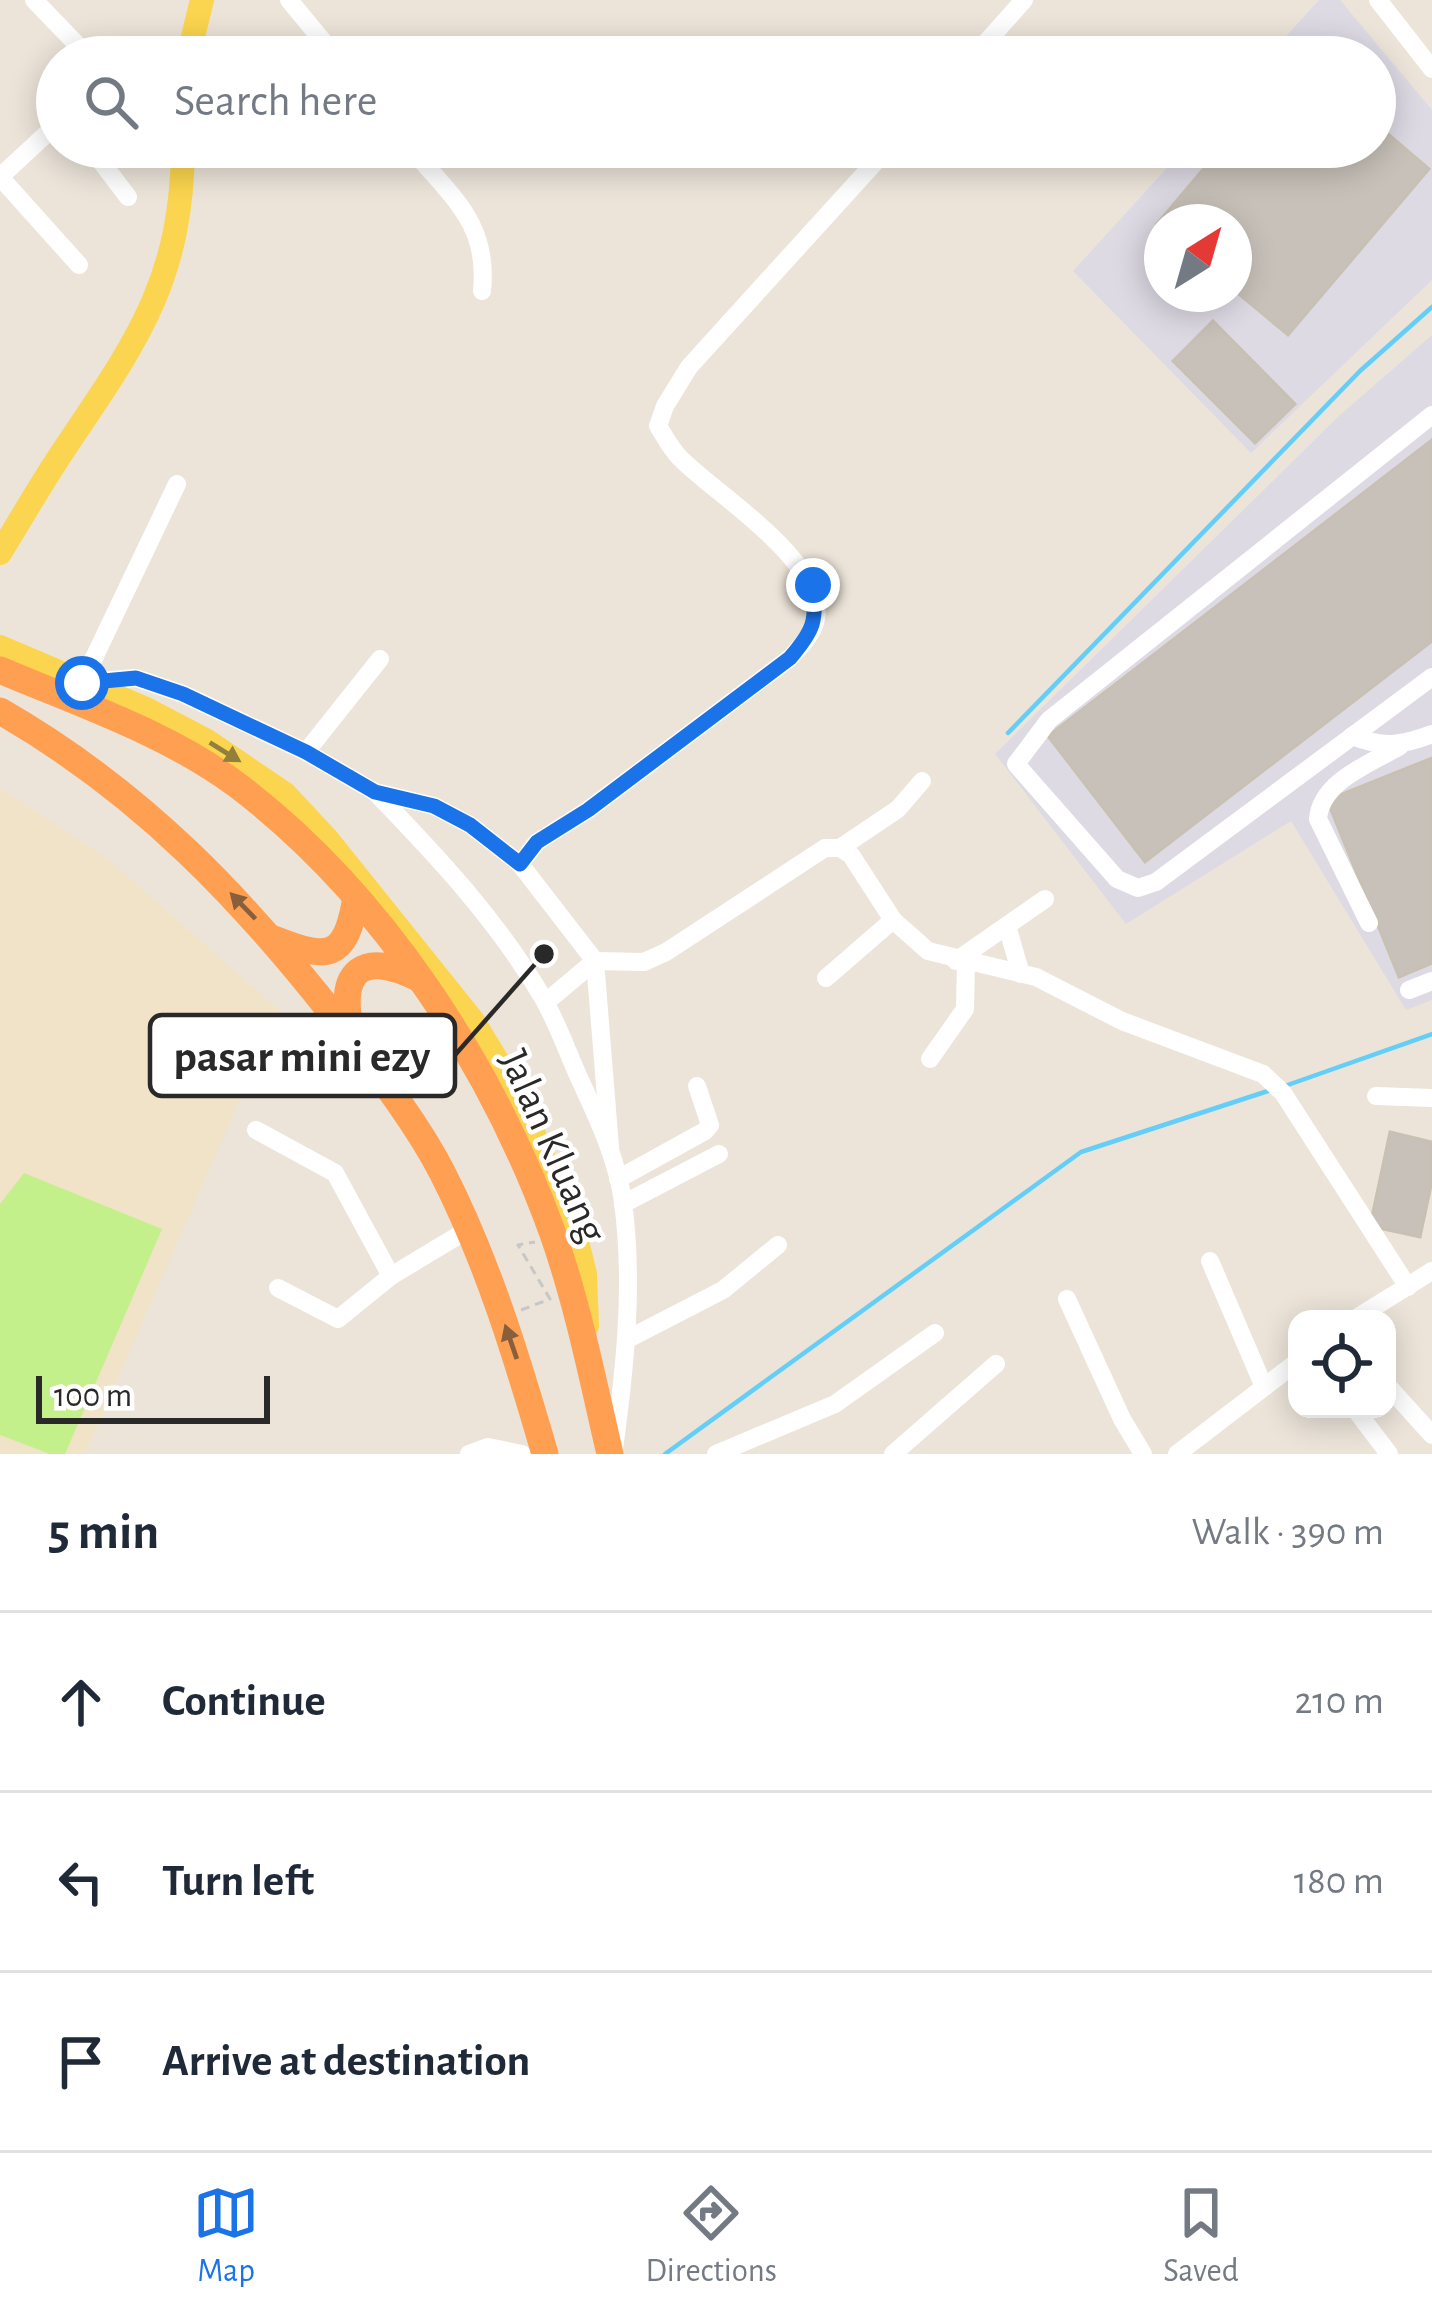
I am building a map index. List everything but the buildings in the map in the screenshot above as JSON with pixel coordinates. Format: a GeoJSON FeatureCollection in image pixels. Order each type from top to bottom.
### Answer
{"type":"FeatureCollection","features":[{"type":"Feature","properties":{"kind":"highway","name":"Jalan Kluang"},"geometry":{"type":"LineString","coordinates":[[0,670],[132,726],[218,773],[308,846],[356,897],[418,978],[475,1068],[530,1176],[554,1237],[612,1454]]}},
{"type":"Feature","properties":{"kind":"highway"},"geometry":{"type":"LineString","coordinates":[[0,711],[137,805],[210,872],[274,939],[353,1041],[440,1167],[469,1229],[523,1378],[544,1454]]}},
{"type":"Feature","properties":{"kind":"highway"},"geometry":{"type":"LineString","coordinates":[[274,939],[312,954],[329,952],[344,940],[356,897]]}},
{"type":"Feature","properties":{"kind":"highway"},"geometry":{"type":"LineString","coordinates":[[353,1041],[343,998],[348,982],[377,965],[393,966],[418,978]]}},
{"type":"Feature","properties":{"kind":"main road"},"geometry":{"type":"LineString","coordinates":[[191,36],[202,0]]}},
{"type":"Feature","properties":{"kind":"main road"},"geometry":{"type":"LineString","coordinates":[[0,553],[129,355],[160,289],[176,233],[181,168]]}},
{"type":"Feature","properties":{"kind":"main road"},"geometry":{"type":"LineString","coordinates":[[0,647],[144,708],[207,741],[285,794],[401,927],[473,1021],[523,1105],[574,1229],[585,1274],[589,1365]]}},
{"type":"Feature","properties":{"kind":"street"},"geometry":{"type":"LineString","coordinates":[[34,0],[69,36]]}},
{"type":"Feature","properties":{"kind":"street"},"geometry":{"type":"LineString","coordinates":[[289,0],[319,36]]}},
{"type":"Feature","properties":{"kind":"street"},"geometry":{"type":"LineString","coordinates":[[992,36],[1024,0]]}},
{"type":"Feature","properties":{"kind":"street"},"geometry":{"type":"LineString","coordinates":[[1378,0],[1432,69]]}},
{"type":"Feature","properties":{"kind":"street"},"geometry":{"type":"LineString","coordinates":[[36,144],[0,177],[79,266]]}},
{"type":"Feature","properties":{"kind":"street"},"geometry":{"type":"LineString","coordinates":[[106,168],[128,197]]}},
{"type":"Feature","properties":{"kind":"street"},"geometry":{"type":"LineString","coordinates":[[427,168],[474,224],[485,261],[482,291]]}},
{"type":"Feature","properties":{"kind":"street"},"geometry":{"type":"LineString","coordinates":[[520,864],[537,842],[588,810],[790,658],[810,631],[816,618],[813,585],[758,524],[677,455],[658,426],[688,367],[870,168]]}},
{"type":"Feature","properties":{"kind":"street"},"geometry":{"type":"LineString","coordinates":[[1432,415],[1049,720],[1016,764],[1117,879],[1138,888],[1156,882],[1432,677]]}},
{"type":"Feature","properties":{"kind":"street"},"geometry":{"type":"LineString","coordinates":[[82,683],[177,484]]}},
{"type":"Feature","properties":{"kind":"street"},"geometry":{"type":"LineString","coordinates":[[306,752],[380,659]]}},
{"type":"Feature","properties":{"kind":"street"},"geometry":{"type":"LineString","coordinates":[[82,683],[136,678],[183,694],[306,752],[375,792],[463,884],[546,1002],[610,1147]]}},
{"type":"Feature","properties":{"kind":"street"},"geometry":{"type":"LineString","coordinates":[[1369,923],[1318,819],[1319,802],[1328,790],[1400,746],[1432,734]]}},
{"type":"Feature","properties":{"kind":"street"},"geometry":{"type":"LineString","coordinates":[[1352,736],[1376,745],[1400,746]]}},
{"type":"Feature","properties":{"kind":"street"},"geometry":{"type":"LineString","coordinates":[[840,848],[898,809],[922,781]]}},
{"type":"Feature","properties":{"kind":"street"},"geometry":{"type":"LineString","coordinates":[[375,792],[434,806],[470,825],[520,864],[595,961],[610,1147],[623,1204],[628,1281],[612,1454]]}},
{"type":"Feature","properties":{"kind":"street"},"geometry":{"type":"LineString","coordinates":[[546,1002],[595,961],[621,965],[655,957],[825,848],[840,848],[851,855],[893,920],[928,951],[1036,977],[1122,1021],[1263,1074],[1277,1087],[1408,1287]]}},
{"type":"Feature","properties":{"kind":"street"},"geometry":{"type":"LineString","coordinates":[[961,962],[1045,899]]}},
{"type":"Feature","properties":{"kind":"street"},"geometry":{"type":"LineString","coordinates":[[826,978],[893,920]]}},
{"type":"Feature","properties":{"kind":"street"},"geometry":{"type":"LineString","coordinates":[[1007,926],[1021,974]]}},
{"type":"Feature","properties":{"kind":"street"},"geometry":{"type":"LineString","coordinates":[[930,1059],[964,1009],[961,962]]}},
{"type":"Feature","properties":{"kind":"street"},"geometry":{"type":"LineString","coordinates":[[1409,990],[1432,981]]}},
{"type":"Feature","properties":{"kind":"street"},"geometry":{"type":"LineString","coordinates":[[618,1179],[705,1131],[710,1125],[697,1086]]}},
{"type":"Feature","properties":{"kind":"street"},"geometry":{"type":"LineString","coordinates":[[1376,1096],[1432,1098]]}},
{"type":"Feature","properties":{"kind":"street"},"geometry":{"type":"LineString","coordinates":[[256,1130],[335,1173],[391,1276]]}},
{"type":"Feature","properties":{"kind":"street"},"geometry":{"type":"LineString","coordinates":[[623,1204],[719,1154]]}},
{"type":"Feature","properties":{"kind":"street"},"geometry":{"type":"LineString","coordinates":[[278,1288],[338,1319],[391,1276],[469,1229]]}},
{"type":"Feature","properties":{"kind":"street"},"geometry":{"type":"LineString","coordinates":[[626,1340],[723,1290],[778,1245]]}},
{"type":"Feature","properties":{"kind":"street"},"geometry":{"type":"LineString","coordinates":[[1210,1262],[1264,1387]]}},
{"type":"Feature","properties":{"kind":"street"},"geometry":{"type":"LineString","coordinates":[[1370,1310],[1432,1270]]}},
{"type":"Feature","properties":{"kind":"street"},"geometry":{"type":"LineString","coordinates":[[1067,1299],[1143,1454]]}},
{"type":"Feature","properties":{"kind":"street"},"geometry":{"type":"LineString","coordinates":[[716,1454],[835,1404],[935,1333]]}},
{"type":"Feature","properties":{"kind":"street"},"geometry":{"type":"LineString","coordinates":[[893,1454],[996,1364]]}},
{"type":"Feature","properties":{"kind":"street"},"geometry":{"type":"LineString","coordinates":[[1177,1454],[1288,1369]]}},
{"type":"Feature","properties":{"kind":"street"},"geometry":{"type":"LineString","coordinates":[[1396,1394],[1432,1435]]}},
{"type":"Feature","properties":{"kind":"street"},"geometry":{"type":"LineString","coordinates":[[1362,1418],[1389,1454]]}},
{"type":"Feature","properties":{"kind":"street"},"geometry":{"type":"LineString","coordinates":[[470,1454],[488,1447],[522,1454]]}},
{"type":"Feature","properties":{"kind":"path"},"geometry":{"type":"LineString","coordinates":[[550,1299],[518,1245],[554,1237]]}},
{"type":"Feature","properties":{"kind":"shaded area"},"geometry":{"type":"Polygon","coordinates":[[[1319,0],[1340,0],[1370,36],[1286,36],[1319,0]]]}},
{"type":"Feature","properties":{"kind":"shaded area"},"geometry":{"type":"Polygon","coordinates":[[[1396,67],[1432,110],[1432,280],[1251,453],[1073,271],[1167,168],[1396,168],[1396,67]]]}},
{"type":"Feature","properties":{"kind":"shaded area"},"geometry":{"type":"Polygon","coordinates":[[[1432,335],[1432,1000],[1406,1010],[1291,821],[1126,924],[995,754],[1340,415],[1432,335]]]}},
{"type":"Feature","properties":{"kind":"shaded area"},"geometry":{"type":"Polygon","coordinates":[[[0,788],[108,859],[279,1010],[85,1454],[0,1454],[0,788]]]}},
{"type":"Feature","properties":{"kind":"green space"},"geometry":{"type":"Polygon","coordinates":[[[24,1173],[162,1229],[65,1454],[50,1454],[0,1435],[0,1204],[24,1173]]]}},
{"type":"Feature","properties":{"kind":"waterway"},"geometry":{"type":"LineString","coordinates":[[1008,733],[1360,371],[1432,307]]}},
{"type":"Feature","properties":{"kind":"waterway"},"geometry":{"type":"LineString","coordinates":[[1282,1087],[1432,1034]]}},
{"type":"Feature","properties":{"kind":"waterway"},"geometry":{"type":"LineString","coordinates":[[665,1454],[1081,1152],[1271,1090]]}},
{"type":"Feature","properties":{"kind":"place","name":"pasar mini ezy"},"geometry":{"type":"Point","coordinates":[544,954]}},
{"type":"Feature","properties":{"kind":"route"},"geometry":{"type":"LineString","coordinates":[[82,683],[136,678],[183,694],[306,752],[375,792],[434,806],[470,825],[520,864],[537,842],[588,810],[790,658],[816,618],[813,585]]}}]}
